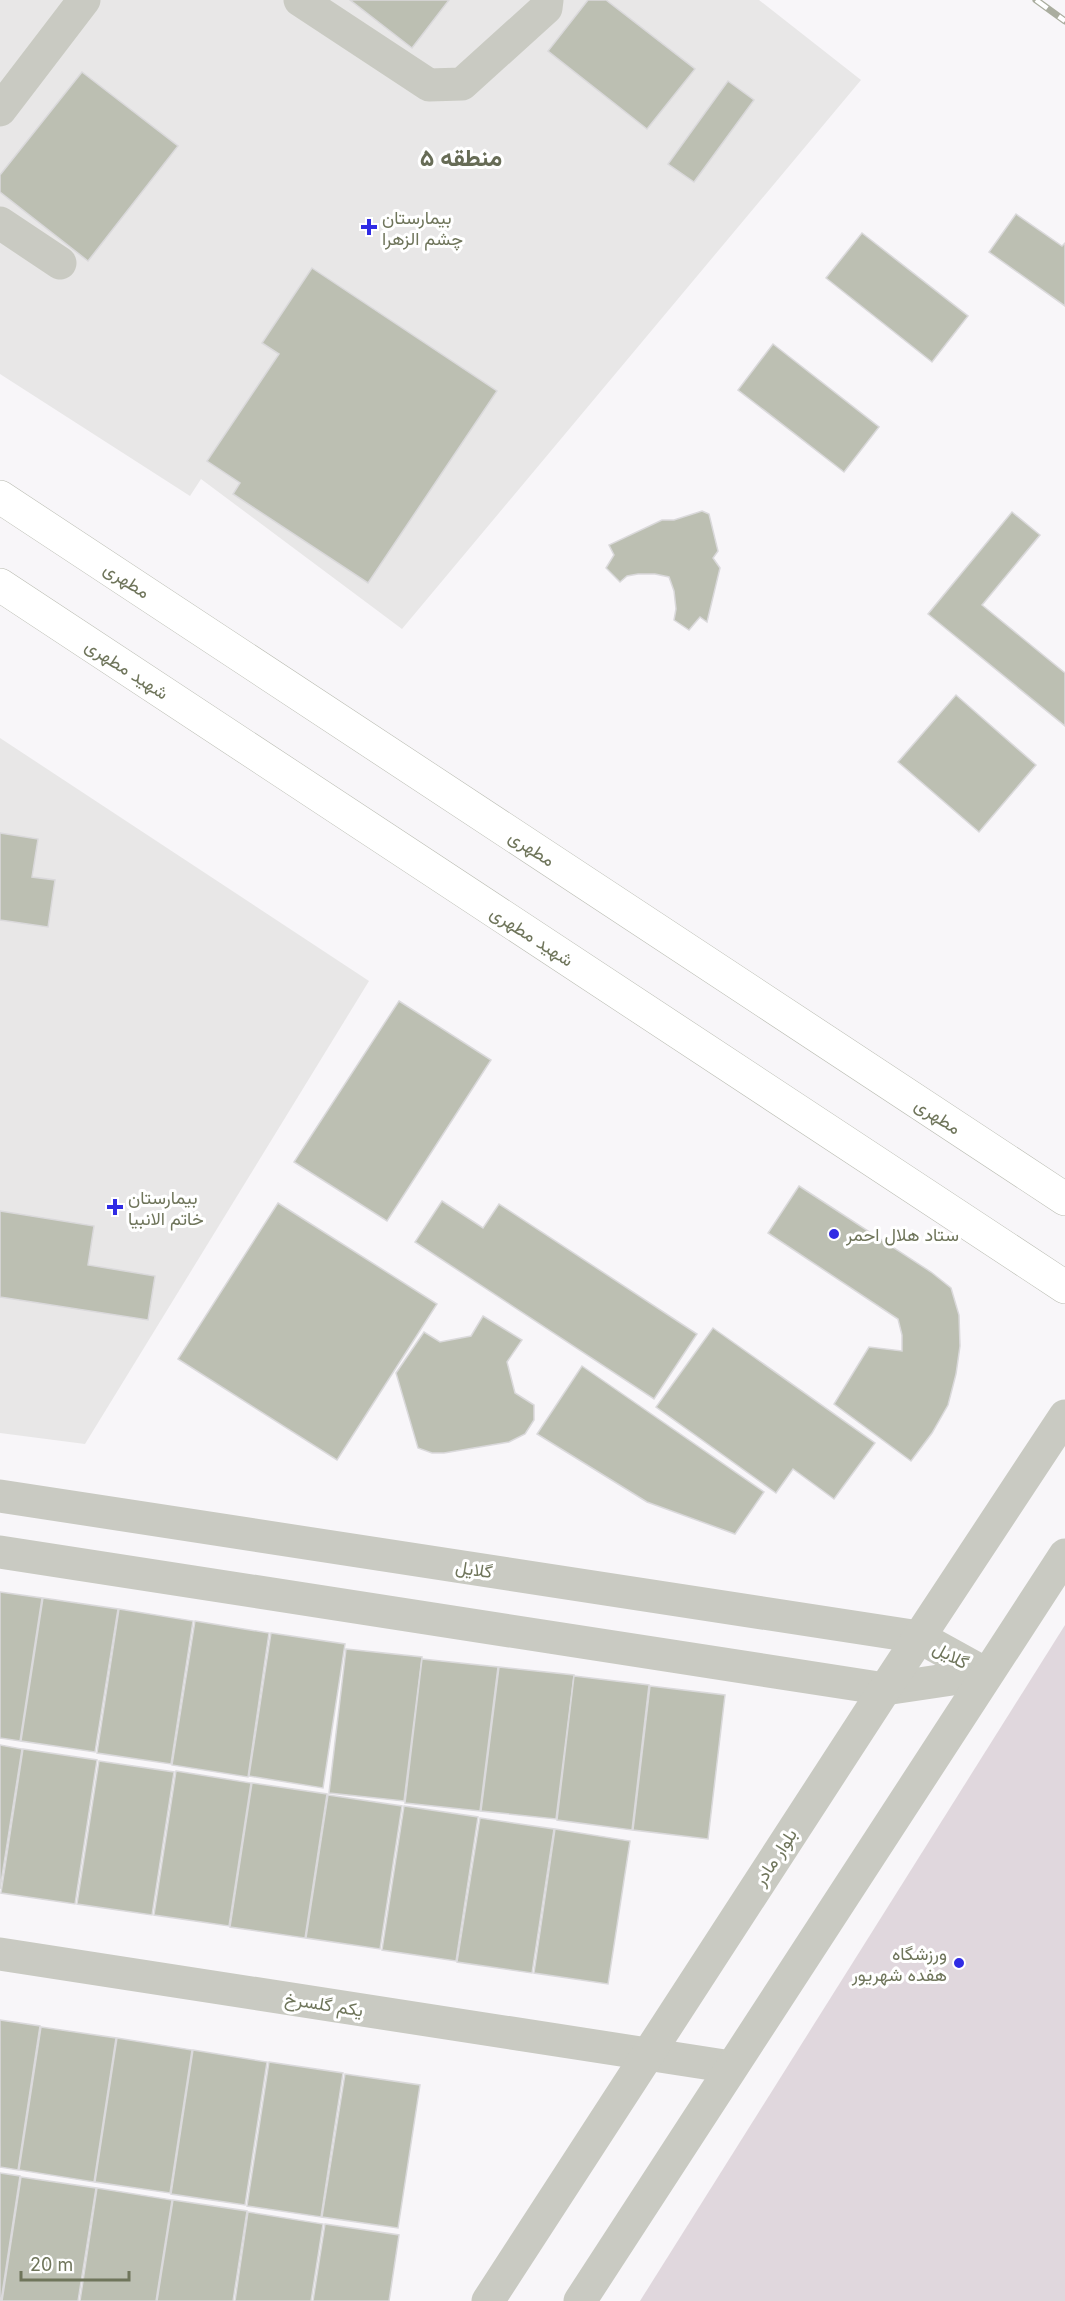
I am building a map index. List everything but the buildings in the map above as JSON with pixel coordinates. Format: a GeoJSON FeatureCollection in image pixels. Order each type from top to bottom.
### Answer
{"type":"FeatureCollection","features":[{"type":"Feature","properties":{"kind":"main road","name":"مطهری"},"geometry":{"type":"LineString","coordinates":[[0,497],[1065,1199]]}},
{"type":"Feature","properties":{"kind":"main road","name":"شهید مطهری"},"geometry":{"type":"LineString","coordinates":[[0,585],[1065,1287]]}},
{"type":"Feature","properties":{"kind":"street"},"geometry":{"type":"LineString","coordinates":[[0,110],[84,0]]}},
{"type":"Feature","properties":{"kind":"street"},"geometry":{"type":"LineString","coordinates":[[300,0],[429,85],[462,84],[546,8],[547,0]]}},
{"type":"Feature","properties":{"kind":"street"},"geometry":{"type":"LineString","coordinates":[[0,223],[60,263]]}},
{"type":"Feature","properties":{"kind":"street","name":"بلوار مادر"},"geometry":{"type":"LineString","coordinates":[[488,2301],[1065,1416]]}},
{"type":"Feature","properties":{"kind":"street","name":"گلایل"},"geometry":{"type":"LineString","coordinates":[[0,1496],[919,1637],[986,1674]]}},
{"type":"Feature","properties":{"kind":"street","name":"گلایل"},"geometry":{"type":"LineString","coordinates":[[0,1552],[885,1689],[986,1674]]}},
{"type":"Feature","properties":{"kind":"street"},"geometry":{"type":"LineString","coordinates":[[580,2301],[1065,1555]]}},
{"type":"Feature","properties":{"kind":"street","name":"یکم گلسرخ"},"geometry":{"type":"LineString","coordinates":[[0,1954],[731,2067]]}},
{"type":"Feature","properties":{"kind":"shaded area","name":"بیمارستان چشم الزهرا"},"geometry":{"type":"Polygon","coordinates":[[[0,0],[759,0],[861,80],[402,629],[201,479],[190,496],[0,374],[0,0]]]}},
{"type":"Feature","properties":{"kind":"shaded area","name":"بیمارستان خاتم الانبیا"},"geometry":{"type":"Polygon","coordinates":[[[0,738],[369,981],[85,1444],[0,1433],[0,738]]]}},
{"type":"Feature","properties":{"kind":"shaded area","name":"ورزشگاه هفده شهریور"},"geometry":{"type":"Polygon","coordinates":[[[1065,1625],[1065,2301],[640,2301],[1065,1625]]]}},
{"type":"Feature","properties":{"kind":"railway"},"geometry":{"type":"LineString","coordinates":[[1036,0],[1065,21]]}},
{"type":"Feature","properties":{"kind":"place","name":"بیمارستان چشم الزهرا"},"geometry":{"type":"Point","coordinates":[369,227]}},
{"type":"Feature","properties":{"kind":"place","name":"بیمارستان خاتم الانبیا"},"geometry":{"type":"Point","coordinates":[115,1207]}},
{"type":"Feature","properties":{"kind":"place","name":"ستاد هلال احمر"},"geometry":{"type":"Point","coordinates":[834,1234]}},
{"type":"Feature","properties":{"kind":"place","name":"ورزشگاه هفده شهریور"},"geometry":{"type":"Point","coordinates":[959,1963]}},
{"type":"Feature","properties":{"kind":"district","name":"منطقه ۵"},"geometry":{"type":"Point","coordinates":[461,157]}}]}
